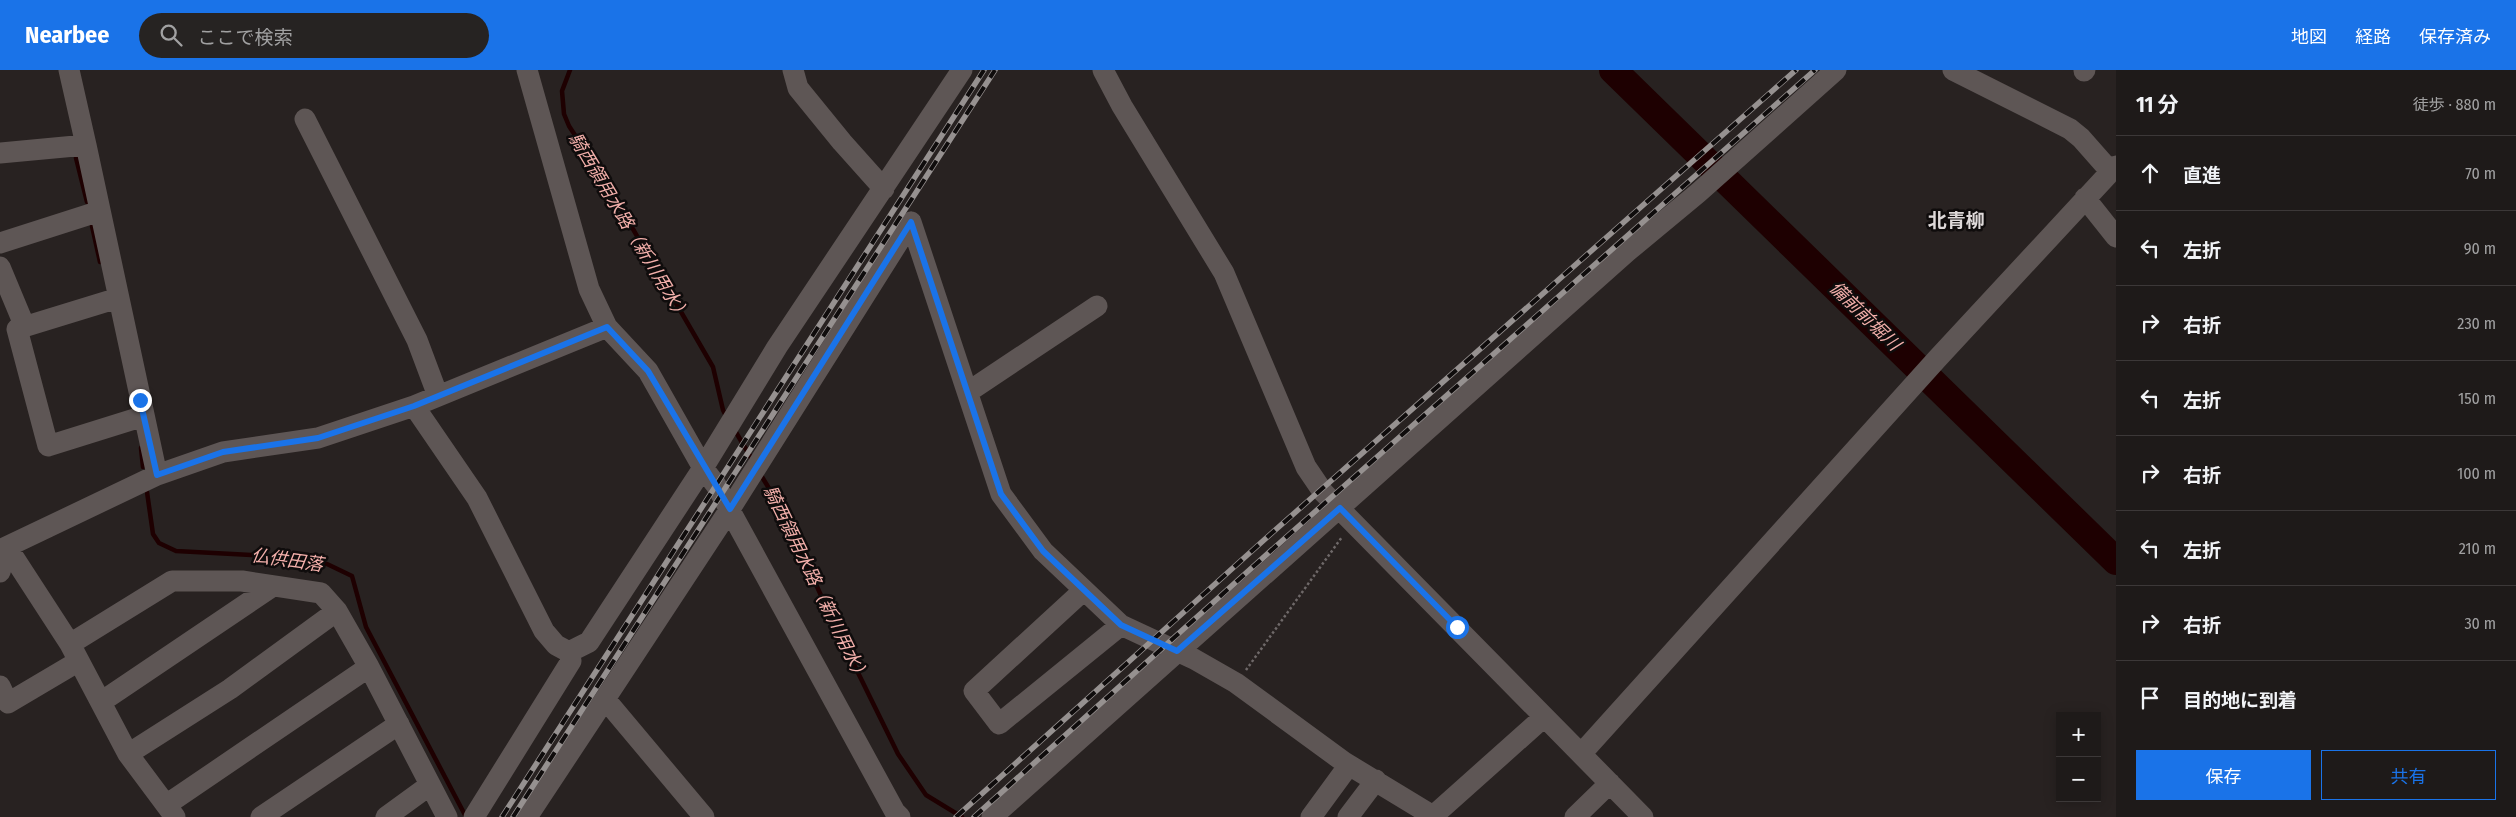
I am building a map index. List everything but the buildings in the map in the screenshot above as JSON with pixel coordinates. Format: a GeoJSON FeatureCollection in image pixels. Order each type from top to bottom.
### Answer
{"type":"FeatureCollection","features":[{"type":"Feature","properties":{"kind":"street"},"geometry":{"type":"LineString","coordinates":[[69,70],[157,475]]}},
{"type":"Feature","properties":{"kind":"street"},"geometry":{"type":"LineString","coordinates":[[527,70],[589,289],[607,327],[648,371],[730,509],[900,817]]}},
{"type":"Feature","properties":{"kind":"street"},"geometry":{"type":"LineString","coordinates":[[793,70],[798,88],[842,142],[884,189]]}},
{"type":"Feature","properties":{"kind":"street"},"geometry":{"type":"LineString","coordinates":[[569,652],[588,642],[704,468],[777,347],[962,70]]}},
{"type":"Feature","properties":{"kind":"street"},"geometry":{"type":"LineString","coordinates":[[1103,70],[1122,106],[1224,274],[1306,467],[1323,492],[1347,514],[1644,817]]}},
{"type":"Feature","properties":{"kind":"street"},"geometry":{"type":"LineString","coordinates":[[992,817],[1177,651],[1347,514],[1628,251],[1736,160],[1836,70]]}},
{"type":"Feature","properties":{"kind":"street"},"geometry":{"type":"LineString","coordinates":[[1582,754],[1937,359],[2114,169],[2070,129],[1953,70]]}},
{"type":"Feature","properties":{"kind":"street"},"geometry":{"type":"LineString","coordinates":[[305,119],[417,340],[438,396]]}},
{"type":"Feature","properties":{"kind":"street"},"geometry":{"type":"LineString","coordinates":[[0,153],[86,145]]}},
{"type":"Feature","properties":{"kind":"street"},"geometry":{"type":"LineString","coordinates":[[2085,198],[2116,237]]}},
{"type":"Feature","properties":{"kind":"street"},"geometry":{"type":"LineString","coordinates":[[0,242],[100,211]]}},
{"type":"Feature","properties":{"kind":"street"},"geometry":{"type":"LineString","coordinates":[[527,817],[730,509],[911,222],[1001,494],[1043,551],[1121,625],[1177,651],[1236,683],[1349,765],[1433,817],[1544,717]]}},
{"type":"Feature","properties":{"kind":"street"},"geometry":{"type":"LineString","coordinates":[[0,267],[25,327]]}},
{"type":"Feature","properties":{"kind":"street"},"geometry":{"type":"LineString","coordinates":[[118,298],[17,330],[48,446],[144,416]]}},
{"type":"Feature","properties":{"kind":"street"},"geometry":{"type":"LineString","coordinates":[[968,392],[1097,306]]}},
{"type":"Feature","properties":{"kind":"street"},"geometry":{"type":"LineString","coordinates":[[3,548],[157,475],[223,452],[318,438],[414,406],[607,327]]}},
{"type":"Feature","properties":{"kind":"street"},"geometry":{"type":"LineString","coordinates":[[414,406],[477,498],[544,630],[556,645],[569,652],[571,661],[474,817]]}},
{"type":"Feature","properties":{"kind":"street"},"geometry":{"type":"LineString","coordinates":[[0,572],[3,548]]}},
{"type":"Feature","properties":{"kind":"street"},"geometry":{"type":"LineString","coordinates":[[3,548],[75,652],[128,754],[170,811],[369,667]]}},
{"type":"Feature","properties":{"kind":"street"},"geometry":{"type":"LineString","coordinates":[[0,686],[8,703],[172,581],[242,581],[321,593],[337,611],[369,667],[448,817]]}},
{"type":"Feature","properties":{"kind":"street"},"geometry":{"type":"LineString","coordinates":[[101,702],[273,586]]}},
{"type":"Feature","properties":{"kind":"street"},"geometry":{"type":"LineString","coordinates":[[1084,590],[974,691],[999,724],[1121,625]]}},
{"type":"Feature","properties":{"kind":"street"},"geometry":{"type":"LineString","coordinates":[[128,754],[230,689],[337,611]]}},
{"type":"Feature","properties":{"kind":"street"},"geometry":{"type":"LineString","coordinates":[[605,700],[704,817]]}},
{"type":"Feature","properties":{"kind":"street"},"geometry":{"type":"LineString","coordinates":[[261,817],[399,724]]}},
{"type":"Feature","properties":{"kind":"street"},"geometry":{"type":"LineString","coordinates":[[1311,817],[1349,765]]}},
{"type":"Feature","properties":{"kind":"street"},"geometry":{"type":"LineString","coordinates":[[1348,817],[1376,780]]}},
{"type":"Feature","properties":{"kind":"street"},"geometry":{"type":"LineString","coordinates":[[1575,817],[1610,783]]}},
{"type":"Feature","properties":{"kind":"street"},"geometry":{"type":"LineString","coordinates":[[386,817],[430,785]]}},
{"type":"Feature","properties":{"kind":"path"},"geometry":{"type":"LineString","coordinates":[[1236,683],[1347,514]]}},
{"type":"Feature","properties":{"kind":"waterway","name":"騎西領用水路（新川用水）"},"geometry":{"type":"LineString","coordinates":[[570,70],[562,91],[564,114],[569,126],[608,186],[713,367],[726,416]]}},
{"type":"Feature","properties":{"kind":"waterway","name":"備前前堀川"},"geometry":{"type":"LineString","coordinates":[[1613,70],[2116,561]]}},
{"type":"Feature","properties":{"kind":"waterway","name":"仏供田落"},"geometry":{"type":"LineString","coordinates":[[76,158],[87,202]]}},
{"type":"Feature","properties":{"kind":"waterway","name":"仏供田落"},"geometry":{"type":"LineString","coordinates":[[92,226],[100,262]]}},
{"type":"Feature","properties":{"kind":"waterway","name":"騎西領用水路（新川用水）"},"geometry":{"type":"LineString","coordinates":[[734,429],[753,461]]}},
{"type":"Feature","properties":{"kind":"waterway","name":"仏供田落"},"geometry":{"type":"LineString","coordinates":[[141,448],[143,467]]}},
{"type":"Feature","properties":{"kind":"waterway","name":"騎西領用水路（新川用水）"},"geometry":{"type":"LineString","coordinates":[[759,472],[781,508],[835,626],[898,754],[926,795],[962,817]]}},
{"type":"Feature","properties":{"kind":"waterway","name":"仏供田落"},"geometry":{"type":"LineString","coordinates":[[147,492],[153,534],[159,543],[176,551],[289,557],[327,564],[352,576],[366,627],[465,815]]}},
{"type":"Feature","properties":{"kind":"railway"},"geometry":{"type":"LineString","coordinates":[[502,817],[984,70]]}},
{"type":"Feature","properties":{"kind":"railway"},"geometry":{"type":"LineString","coordinates":[[513,817],[995,70]]}},
{"type":"Feature","properties":{"kind":"railway"},"geometry":{"type":"LineString","coordinates":[[956,817],[1264,540],[1796,70]]}},
{"type":"Feature","properties":{"kind":"railway"},"geometry":{"type":"LineString","coordinates":[[974,817],[1274,548],[1815,70]]}},
{"type":"Feature","properties":{"kind":"district","name":"北青柳"},"geometry":{"type":"Point","coordinates":[1956,220]}},
{"type":"Feature","properties":{"kind":"route"},"geometry":{"type":"LineString","coordinates":[[140,400],[157,475],[223,452],[318,438],[414,406],[607,327],[648,371],[730,509],[911,222],[934,286],[1001,494],[1043,551],[1121,625],[1177,651],[1340,508],[1457,627]]}}]}
